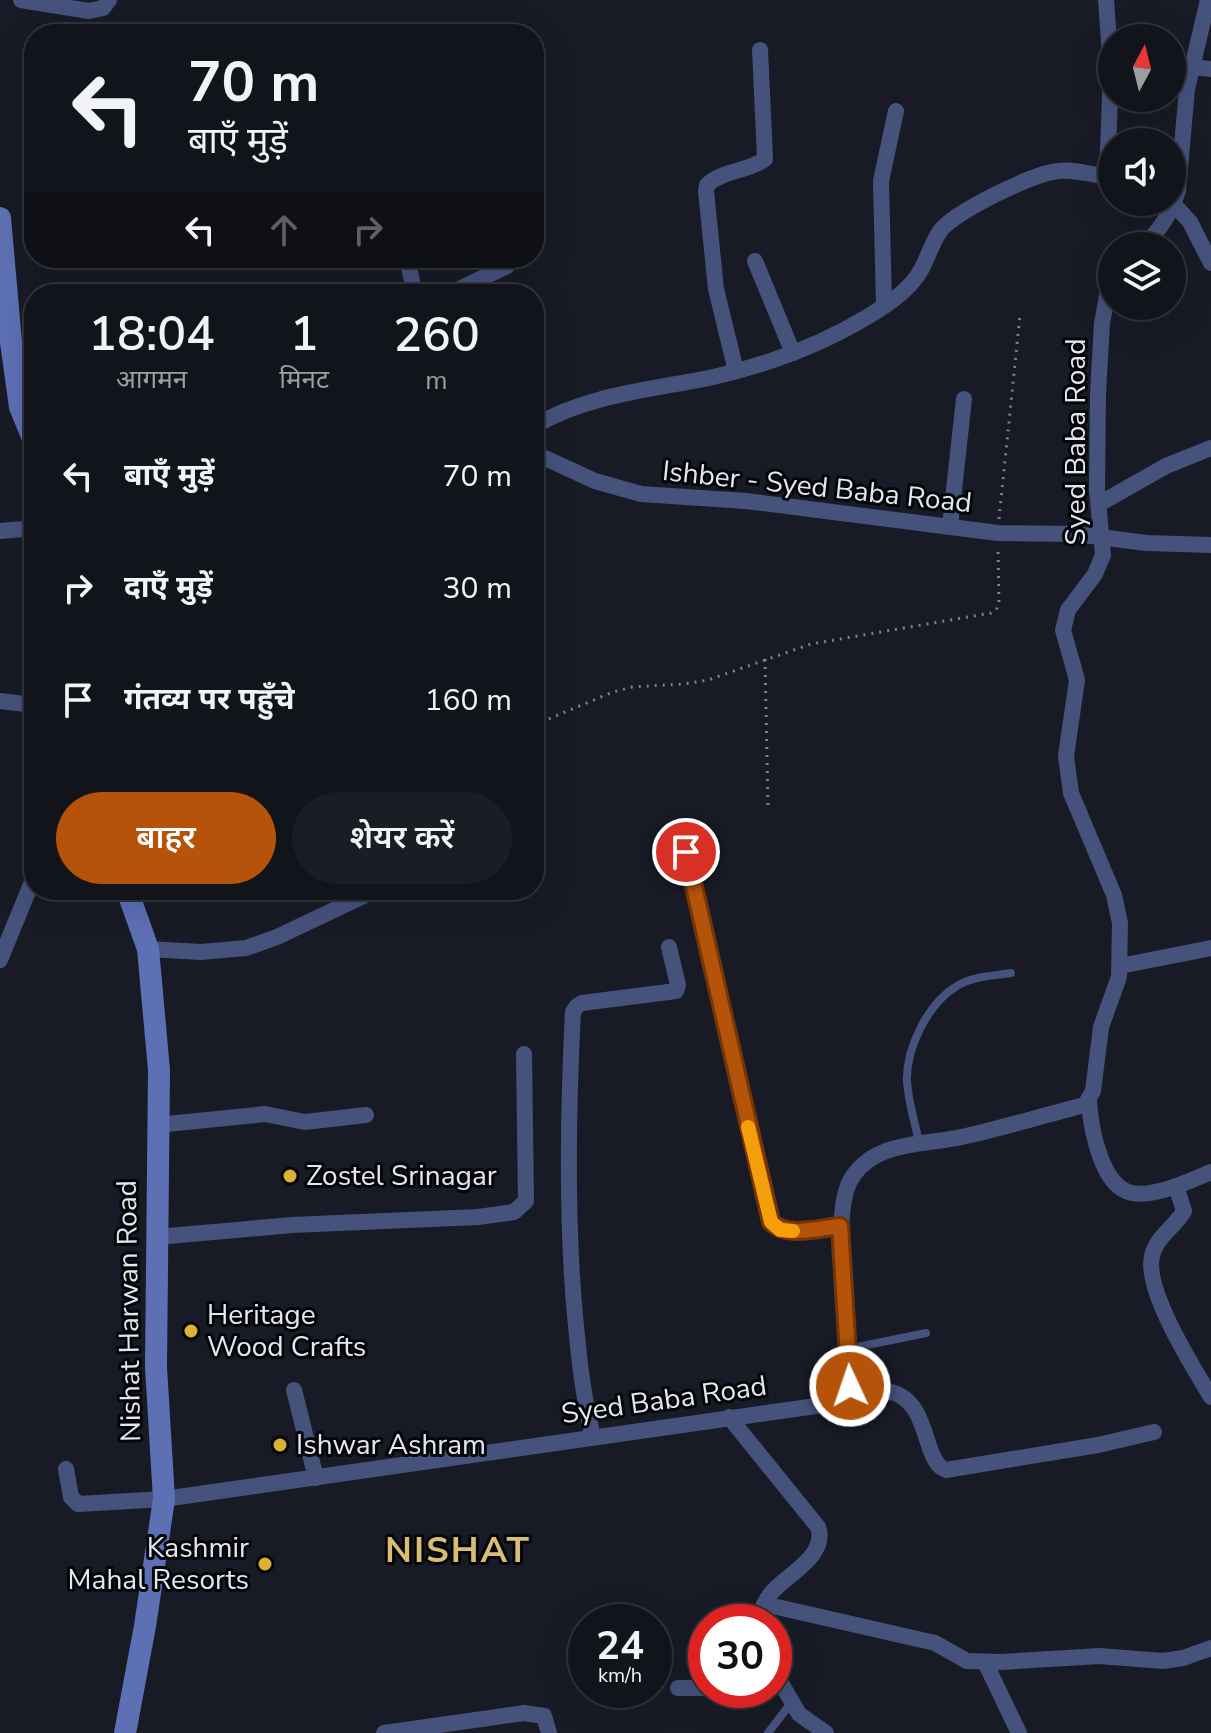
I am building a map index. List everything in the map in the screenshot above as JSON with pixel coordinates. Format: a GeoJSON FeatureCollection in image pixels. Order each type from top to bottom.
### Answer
{"type":"FeatureCollection","features":[{"type":"Feature","properties":{"kind":"main road"},"geometry":{"type":"LineString","coordinates":[[0,218],[11,342],[24,389]]}},
{"type":"Feature","properties":{"kind":"main road","name":"Nishat Harwan Road"},"geometry":{"type":"LineString","coordinates":[[125,1733],[164,1499],[156,1367],[159,1070],[148,949],[131,900]]}},
{"type":"Feature","properties":{"kind":"street"},"geometry":{"type":"LineString","coordinates":[[21,0],[89,11],[103,8],[109,0]]}},
{"type":"Feature","properties":{"kind":"street"},"geometry":{"type":"LineString","coordinates":[[1106,0],[1111,68],[1110,128]]}},
{"type":"Feature","properties":{"kind":"street"},"geometry":{"type":"LineString","coordinates":[[1183,128],[1191,67],[1208,0]]}},
{"type":"Feature","properties":{"kind":"street"},"geometry":{"type":"LineString","coordinates":[[736,371],[716,289],[706,191],[707,185],[715,179],[765,159],[760,50]]}},
{"type":"Feature","properties":{"kind":"street"},"geometry":{"type":"LineString","coordinates":[[1191,67],[1211,69]]}},
{"type":"Feature","properties":{"kind":"street"},"geometry":{"type":"LineString","coordinates":[[884,305],[881,181],[896,111]]}},
{"type":"Feature","properties":{"kind":"street"},"geometry":{"type":"LineString","coordinates":[[544,421],[611,396],[736,371],[829,338],[884,305],[913,282],[939,233],[960,214],[1046,174],[1070,171],[1098,176]]}},
{"type":"Feature","properties":{"kind":"street"},"geometry":{"type":"LineString","coordinates":[[1185,216],[1211,262]]}},
{"type":"Feature","properties":{"kind":"street"},"geometry":{"type":"LineString","coordinates":[[755,261],[793,353]]}},
{"type":"Feature","properties":{"kind":"street"},"geometry":{"type":"LineString","coordinates":[[470,284],[503,268]]}},
{"type":"Feature","properties":{"kind":"street","name":"Syed Baba Road"},"geometry":{"type":"LineString","coordinates":[[1103,320],[1098,393],[1100,566],[1064,620],[1063,630],[1077,680],[1066,770],[1071,793],[1118,908],[1120,966],[1101,1027],[1089,1102],[1091,1132],[1113,1180],[1120,1188],[1136,1194],[1176,1186],[1211,1172]]}},
{"type":"Feature","properties":{"kind":"street"},"geometry":{"type":"LineString","coordinates":[[950,526],[964,399]]}},
{"type":"Feature","properties":{"kind":"street"},"geometry":{"type":"LineString","coordinates":[[1099,504],[1166,466],[1211,448]]}},
{"type":"Feature","properties":{"kind":"street","name":"Ishber - Syed Baba Road"},"geometry":{"type":"LineString","coordinates":[[544,458],[595,481],[641,494],[746,501],[998,533],[1076,534],[1211,545]]}},
{"type":"Feature","properties":{"kind":"street"},"geometry":{"type":"LineString","coordinates":[[0,531],[24,529]]}},
{"type":"Feature","properties":{"kind":"street"},"geometry":{"type":"LineString","coordinates":[[0,701],[24,704]]}},
{"type":"Feature","properties":{"kind":"street"},"geometry":{"type":"LineString","coordinates":[[686,852],[771,1222],[780,1230],[789,1231],[840,1226]]}},
{"type":"Feature","properties":{"kind":"street"},"geometry":{"type":"LineString","coordinates":[[0,960],[25,900]]}},
{"type":"Feature","properties":{"kind":"street"},"geometry":{"type":"LineString","coordinates":[[148,949],[201,952],[246,948],[277,937],[355,900]]}},
{"type":"Feature","properties":{"kind":"street"},"geometry":{"type":"LineString","coordinates":[[593,1437],[583,1398],[570,1256],[567,1118],[573,1012],[582,1003],[676,991],[678,985],[669,947]]}},
{"type":"Feature","properties":{"kind":"street"},"geometry":{"type":"LineString","coordinates":[[1120,966],[1211,948]]}},
{"type":"Feature","properties":{"kind":"street"},"geometry":{"type":"LineString","coordinates":[[157,1237],[292,1225],[466,1218],[514,1212],[526,1201],[524,1054]]}},
{"type":"Feature","properties":{"kind":"street"},"geometry":{"type":"LineString","coordinates":[[1089,1102],[964,1137],[919,1142],[881,1154],[859,1169],[848,1184],[840,1226],[850,1386],[847,1392],[885,1390],[905,1398],[920,1419],[936,1464],[946,1470],[1098,1445],[1154,1432]]}},
{"type":"Feature","properties":{"kind":"street"},"geometry":{"type":"LineString","coordinates":[[157,1125],[265,1114],[305,1122],[366,1115]]}},
{"type":"Feature","properties":{"kind":"street"},"geometry":{"type":"LineString","coordinates":[[1176,1186],[1184,1211],[1155,1247],[1151,1266],[1166,1317],[1211,1397]]}},
{"type":"Feature","properties":{"kind":"street"},"geometry":{"type":"LineString","coordinates":[[294,1390],[316,1478]]}},
{"type":"Feature","properties":{"kind":"street","name":"Syed Baba Road"},"geometry":{"type":"LineString","coordinates":[[66,1469],[71,1497],[78,1504],[164,1499],[830,1404],[847,1392]]}},
{"type":"Feature","properties":{"kind":"street"},"geometry":{"type":"LineString","coordinates":[[729,1417],[818,1527],[820,1534],[815,1552],[770,1594],[764,1604]]}},
{"type":"Feature","properties":{"kind":"street"},"geometry":{"type":"LineString","coordinates":[[792,1610],[935,1643],[963,1660],[985,1662],[1083,1656],[1163,1661],[1211,1648]]}},
{"type":"Feature","properties":{"kind":"street"},"geometry":{"type":"LineString","coordinates":[[985,1662],[1019,1733]]}},
{"type":"Feature","properties":{"kind":"street"},"geometry":{"type":"LineString","coordinates":[[678,1688],[688,1688]]}},
{"type":"Feature","properties":{"kind":"street"},"geometry":{"type":"LineString","coordinates":[[792,1704],[806,1721],[826,1733]]}},
{"type":"Feature","properties":{"kind":"street"},"geometry":{"type":"LineString","coordinates":[[384,1733],[524,1713],[544,1716],[549,1733]]}},
{"type":"Feature","properties":{"kind":"lane"},"geometry":{"type":"LineString","coordinates":[[919,1142],[907,1081],[920,1030],[930,1013],[958,985],[1011,973]]}},
{"type":"Feature","properties":{"kind":"lane"},"geometry":{"type":"LineString","coordinates":[[848,1349],[926,1333]]}},
{"type":"Feature","properties":{"kind":"lane"},"geometry":{"type":"LineString","coordinates":[[768,1733],[787,1708]]}},
{"type":"Feature","properties":{"kind":"path"},"geometry":{"type":"LineString","coordinates":[[544,721],[632,687],[708,680],[811,644],[996,610],[999,604],[998,533],[1020,315]]}},
{"type":"Feature","properties":{"kind":"path"},"geometry":{"type":"LineString","coordinates":[[765,659],[768,806]]}},
{"type":"Feature","properties":{"kind":"slow traffic"},"geometry":{"type":"LineString","coordinates":[[748,1127],[771,1222],[780,1230],[793,1231]]}},
{"type":"Feature","properties":{"kind":"place","name":"Zostel Srinagar"},"geometry":{"type":"Point","coordinates":[290,1176]}},
{"type":"Feature","properties":{"kind":"place","name":"Heritage Wood Crafts"},"geometry":{"type":"Point","coordinates":[191,1331]}},
{"type":"Feature","properties":{"kind":"place","name":"Ishwar Ashram"},"geometry":{"type":"Point","coordinates":[280,1445]}},
{"type":"Feature","properties":{"kind":"place","name":"Kashmir Mahal Resorts"},"geometry":{"type":"Point","coordinates":[265,1564]}},
{"type":"Feature","properties":{"kind":"district","name":"NISHAT"},"geometry":{"type":"Point","coordinates":[458,1550]}},
{"type":"Feature","properties":{"kind":"route"},"geometry":{"type":"LineString","coordinates":[[686,852],[771,1222],[780,1230],[789,1231],[840,1226],[850,1386]]}}]}
